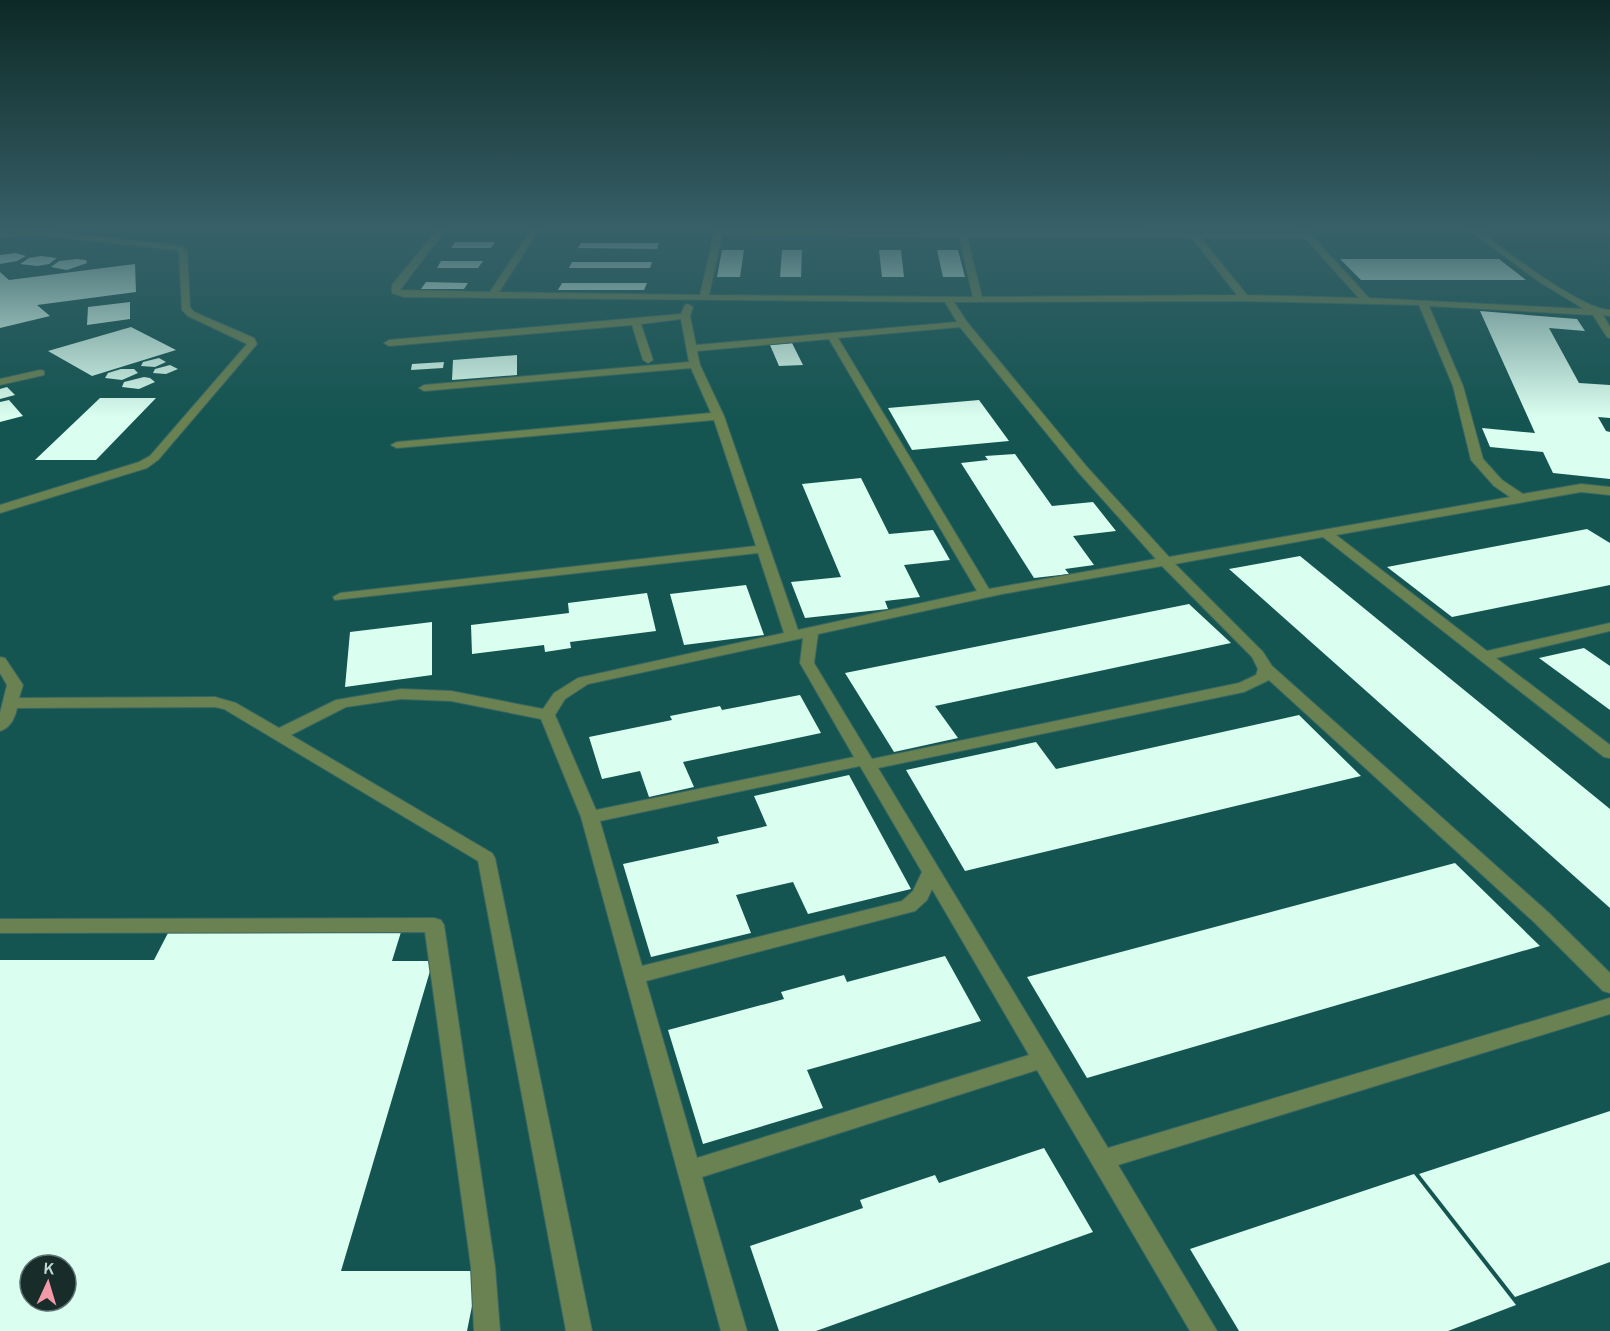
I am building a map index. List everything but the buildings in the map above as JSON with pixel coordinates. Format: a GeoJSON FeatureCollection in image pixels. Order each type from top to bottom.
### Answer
{"type":"FeatureCollection","features":[{"type":"Feature","properties":{"kind":"street"},"geometry":{"type":"LineString","coordinates":[[0,508],[143,465],[154,458],[252,344],[251,340],[191,314],[185,308],[184,292]]}},
{"type":"Feature","properties":{"kind":"street"},"geometry":{"type":"LineString","coordinates":[[398,292],[492,296],[690,298],[1366,300],[1610,313]]}},
{"type":"Feature","properties":{"kind":"street"},"geometry":{"type":"LineString","coordinates":[[492,296],[495,292]]}},
{"type":"Feature","properties":{"kind":"street"},"geometry":{"type":"LineString","coordinates":[[704,298],[705,292]]}},
{"type":"Feature","properties":{"kind":"street"},"geometry":{"type":"LineString","coordinates":[[977,292],[978,298]]}},
{"type":"Feature","properties":{"kind":"street"},"geometry":{"type":"LineString","coordinates":[[1239,292],[1244,298]]}},
{"type":"Feature","properties":{"kind":"street"},"geometry":{"type":"LineString","coordinates":[[1359,292],[1366,300]]}},
{"type":"Feature","properties":{"kind":"street"},"geometry":{"type":"LineString","coordinates":[[1563,292],[1596,312],[1610,335]]}},
{"type":"Feature","properties":{"kind":"street"},"geometry":{"type":"LineString","coordinates":[[690,298],[685,316],[695,365],[718,416],[762,549],[802,632],[807,663],[1204,1331]]}},
{"type":"Feature","properties":{"kind":"street"},"geometry":{"type":"LineString","coordinates":[[947,299],[963,324],[1083,470],[1167,563],[1258,655],[1266,669],[1542,918],[1610,985]]}},
{"type":"Feature","properties":{"kind":"street"},"geometry":{"type":"LineString","coordinates":[[1422,303],[1458,386],[1477,460],[1497,483],[1523,500]]}},
{"type":"Feature","properties":{"kind":"street"},"geometry":{"type":"LineString","coordinates":[[389,343],[685,316]]}},
{"type":"Feature","properties":{"kind":"street"},"geometry":{"type":"LineString","coordinates":[[636,322],[648,360]]}},
{"type":"Feature","properties":{"kind":"street"},"geometry":{"type":"LineString","coordinates":[[692,348],[963,324]]}},
{"type":"Feature","properties":{"kind":"street"},"geometry":{"type":"LineString","coordinates":[[832,336],[985,594]]}},
{"type":"Feature","properties":{"kind":"street"},"geometry":{"type":"LineString","coordinates":[[424,388],[695,365]]}},
{"type":"Feature","properties":{"kind":"street"},"geometry":{"type":"LineString","coordinates":[[0,382],[40,373]]}},
{"type":"Feature","properties":{"kind":"street"},"geometry":{"type":"LineString","coordinates":[[398,445],[718,416]]}},
{"type":"Feature","properties":{"kind":"street"},"geometry":{"type":"LineString","coordinates":[[547,715],[559,696],[583,681],[802,632],[985,594],[1581,488],[1610,491]]}},
{"type":"Feature","properties":{"kind":"street"},"geometry":{"type":"LineString","coordinates":[[1327,534],[1610,753]]}},
{"type":"Feature","properties":{"kind":"street"},"geometry":{"type":"LineString","coordinates":[[340,597],[762,549]]}},
{"type":"Feature","properties":{"kind":"street"},"geometry":{"type":"LineString","coordinates":[[1484,656],[1610,627]]}},
{"type":"Feature","properties":{"kind":"street"},"geometry":{"type":"LineString","coordinates":[[0,661],[15,685],[7,717],[0,726]]}},
{"type":"Feature","properties":{"kind":"street"},"geometry":{"type":"LineString","coordinates":[[590,817],[1244,687],[1263,678],[1266,669]]}},
{"type":"Feature","properties":{"kind":"street"},"geometry":{"type":"LineString","coordinates":[[278,735],[342,703],[401,694],[451,696],[547,715]]}},
{"type":"Feature","properties":{"kind":"street"},"geometry":{"type":"LineString","coordinates":[[11,703],[215,702],[230,706],[486,858],[579,1331]]}},
{"type":"Feature","properties":{"kind":"street"},"geometry":{"type":"LineString","coordinates":[[547,715],[590,817],[734,1331]]}},
{"type":"Feature","properties":{"kind":"street"},"geometry":{"type":"LineString","coordinates":[[634,976],[908,906],[920,895],[930,873]]}},
{"type":"Feature","properties":{"kind":"street"},"geometry":{"type":"LineString","coordinates":[[0,926],[435,925],[483,1268],[487,1331]]}},
{"type":"Feature","properties":{"kind":"street"},"geometry":{"type":"LineString","coordinates":[[1101,1160],[1610,1006]]}},
{"type":"Feature","properties":{"kind":"street"},"geometry":{"type":"LineString","coordinates":[[689,1171],[1042,1060]]}},
{"type":"Feature","properties":{"kind":"shaded area"},"geometry":{"type":"Polygon","coordinates":[[[0,292],[1610,292],[1610,1331],[0,1331],[0,292]]]}}]}
